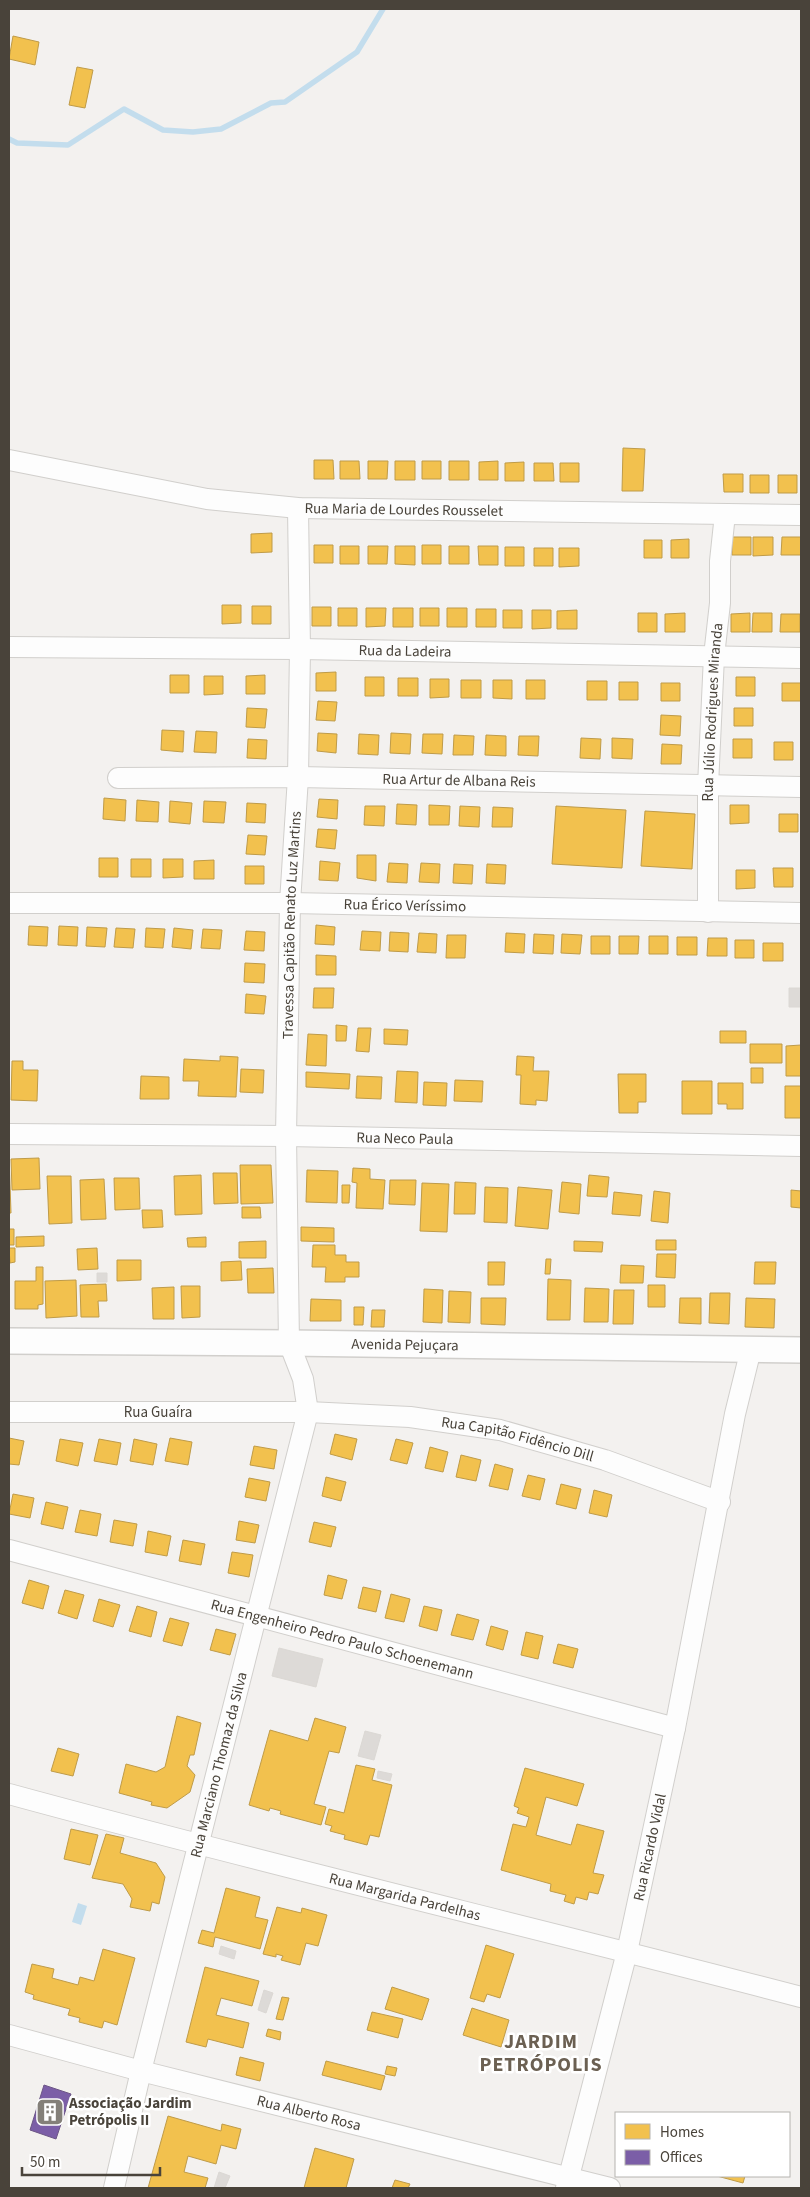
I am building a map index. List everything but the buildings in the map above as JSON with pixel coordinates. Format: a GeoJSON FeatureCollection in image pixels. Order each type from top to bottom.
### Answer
{"type":"FeatureCollection","features":[{"type":"Feature","properties":{"kind":"street","name":"Rua Maria de Lourdes Rousselet"},"geometry":{"type":"LineString","coordinates":[[9,460],[207,499],[298,508],[801,515]]}},
{"type":"Feature","properties":{"kind":"street","name":"Travessa Capitão Renato Luz Martins"},"geometry":{"type":"LineString","coordinates":[[289,1343],[286,1136],[290,903],[298,777],[300,649],[298,508]]}},
{"type":"Feature","properties":{"kind":"street","name":"Rua Júlio Rodrigues Miranda"},"geometry":{"type":"LineString","coordinates":[[708,912],[708,786],[714,656],[720,603],[720,561],[725,514]]}},
{"type":"Feature","properties":{"kind":"street","name":"Rua da Ladeira"},"geometry":{"type":"LineString","coordinates":[[9,647],[300,649],[801,658]]}},
{"type":"Feature","properties":{"kind":"street","name":"Rua Artur de Albana Reis"},"geometry":{"type":"LineString","coordinates":[[118,778],[298,777],[801,787]]}},
{"type":"Feature","properties":{"kind":"street","name":"Rua Érico Veríssimo"},"geometry":{"type":"LineString","coordinates":[[9,903],[290,903],[801,913]]}},
{"type":"Feature","properties":{"kind":"street","name":"Rua Neco Paula"},"geometry":{"type":"LineString","coordinates":[[9,1134],[286,1136],[801,1146]]}},
{"type":"Feature","properties":{"kind":"street","name":"Avenida Pejuçara"},"geometry":{"type":"LineString","coordinates":[[9,1341],[801,1350]]}},
{"type":"Feature","properties":{"kind":"street","name":"Rua Marciano Thomaz da Silva"},"geometry":{"type":"LineString","coordinates":[[114,2188],[141,2072],[200,1846],[308,1412],[303,1378],[289,1343]]}},
{"type":"Feature","properties":{"kind":"street","name":"Rua Ricardo Vidal"},"geometry":{"type":"LineString","coordinates":[[568,2183],[627,1952],[675,1728],[720,1502],[735,1414],[752,1349]]}},
{"type":"Feature","properties":{"kind":"street","name":"Rua Guaíra"},"geometry":{"type":"LineString","coordinates":[[9,1412],[308,1412]]}},
{"type":"Feature","properties":{"kind":"street","name":"Rua Capitão Fidêncio Dill"},"geometry":{"type":"LineString","coordinates":[[308,1412],[410,1417],[500,1430],[605,1460],[720,1502]]}},
{"type":"Feature","properties":{"kind":"street","name":"Rua Engenheiro Pedro Paulo Schoenemann"},"geometry":{"type":"LineString","coordinates":[[9,1550],[675,1728]]}},
{"type":"Feature","properties":{"kind":"street","name":"Rua Margarida Pardelhas"},"geometry":{"type":"LineString","coordinates":[[9,1794],[200,1846],[627,1952],[801,1998]]}},
{"type":"Feature","properties":{"kind":"street","name":"Rua Alberto Rosa"},"geometry":{"type":"LineString","coordinates":[[9,2035],[141,2072],[568,2183],[610,2188]]}},
{"type":"Feature","properties":{"kind":"water"},"geometry":{"type":"Polygon","coordinates":[[[78,1903],[87,1906],[81,1925],[72,1922],[78,1903]]]}},
{"type":"Feature","properties":{"kind":"waterway"},"geometry":{"type":"LineString","coordinates":[[9,139],[17,143],[68,145],[124,109],[163,130],[193,132],[221,129],[271,103],[285,102],[357,52],[383,9]]}},
{"type":"Feature","properties":{"kind":"place","name":"Associação Jardim Petrópolis II"},"geometry":{"type":"Point","coordinates":[50,2112]}},
{"type":"Feature","properties":{"kind":"district","name":"JARDIM PETRÓPOLIS"},"geometry":{"type":"Point","coordinates":[541,2054]}}]}
